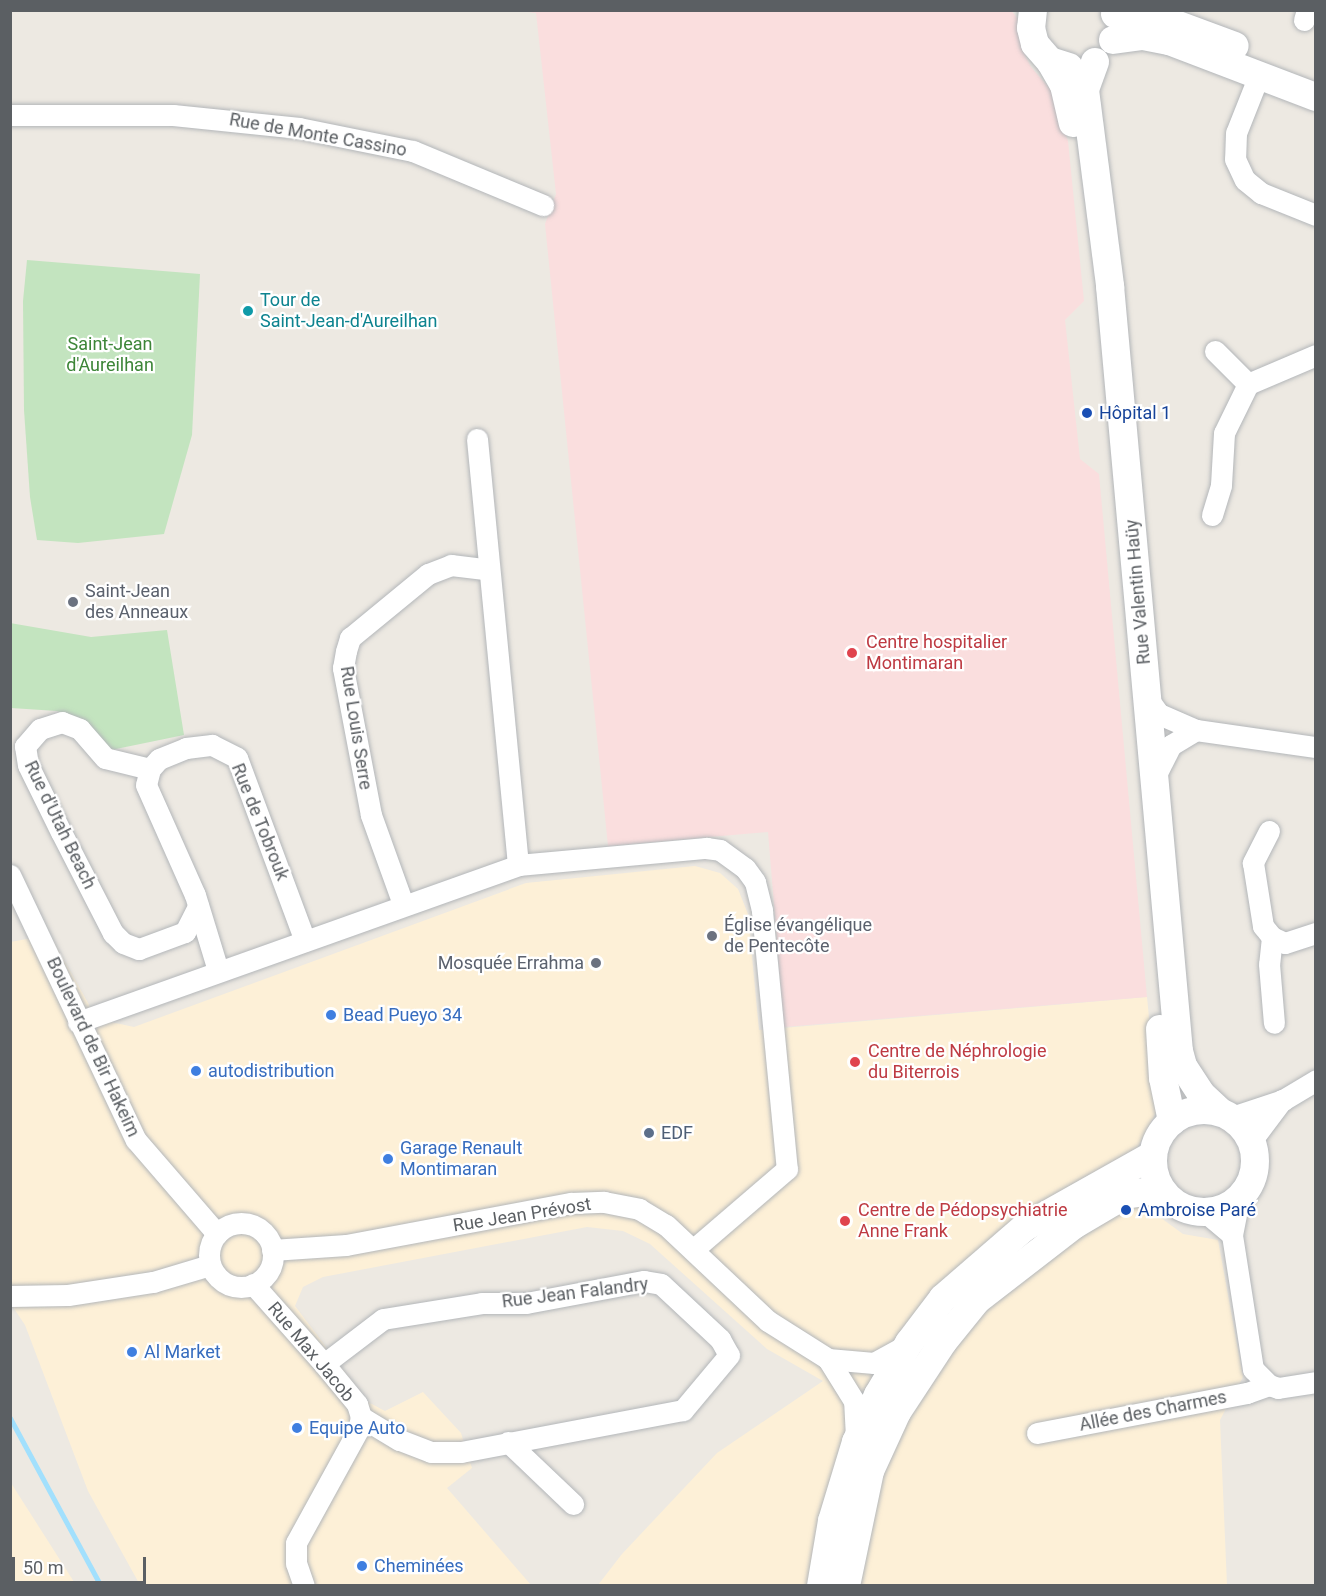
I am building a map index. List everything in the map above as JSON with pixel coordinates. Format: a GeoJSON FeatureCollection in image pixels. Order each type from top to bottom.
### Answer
{"type":"FeatureCollection","features":[{"type":"Feature","properties":{"kind":"street","name":"Rue Valentin Haüy"},"geometry":{"type":"LineString","coordinates":[[1030,14],[1035,44],[1050,61],[1064,85],[1072,111],[1118,558],[1163,1078],[1172,1121]]}},
{"type":"Feature","properties":{"kind":"street","name":"Rue Valentin Haüy"},"geometry":{"type":"LineString","coordinates":[[1114,21],[1084,83],[1110,286],[1156,774],[1179,1051],[1182,1066],[1201,1094],[1226,1114]]}},
{"type":"Feature","properties":{"kind":"street"},"geometry":{"type":"LineString","coordinates":[[1114,21],[1143,36],[1169,41],[1316,97]]}},
{"type":"Feature","properties":{"kind":"street"},"geometry":{"type":"LineString","coordinates":[[1114,21],[1167,21],[1316,77]]}},
{"type":"Feature","properties":{"kind":"street"},"geometry":{"type":"LineString","coordinates":[[1050,61],[1075,68],[1095,62]]}},
{"type":"Feature","properties":{"kind":"street"},"geometry":{"type":"LineString","coordinates":[[1259,75],[1236,133],[1235,159],[1245,180],[1261,193],[1316,214]]}},
{"type":"Feature","properties":{"kind":"street","name":"Rue de Monte Cassino"},"geometry":{"type":"LineString","coordinates":[[10,115],[173,115],[299,128],[412,150],[543,205]]}},
{"type":"Feature","properties":{"kind":"street"},"geometry":{"type":"LineString","coordinates":[[1215,351],[1248,384]]}},
{"type":"Feature","properties":{"kind":"street"},"geometry":{"type":"LineString","coordinates":[[1212,515],[1221,485],[1224,433],[1248,384],[1316,355]]}},
{"type":"Feature","properties":{"kind":"street"},"geometry":{"type":"LineString","coordinates":[[477,439],[518,865]]}},
{"type":"Feature","properties":{"kind":"street","name":"Rue Louis Serre"},"geometry":{"type":"LineString","coordinates":[[403,904],[371,815],[343,668],[346,651],[350,638],[428,574],[451,565],[489,570]]}},
{"type":"Feature","properties":{"kind":"street"},"geometry":{"type":"LineString","coordinates":[[1148,699],[1159,714],[1197,730],[1316,747]]}},
{"type":"Feature","properties":{"kind":"street","name":"Rue d'Utah Beach"},"geometry":{"type":"LineString","coordinates":[[150,769],[105,758],[80,729],[62,722],[40,729],[24,746],[28,765],[113,933],[123,943],[139,948],[185,933]]}},
{"type":"Feature","properties":{"kind":"street"},"geometry":{"type":"LineString","coordinates":[[1156,774],[1172,745],[1197,730]]}},
{"type":"Feature","properties":{"kind":"street","name":"Rue de Tobrouk"},"geometry":{"type":"LineString","coordinates":[[150,769],[159,759],[186,748],[212,745],[237,758],[305,941]]}},
{"type":"Feature","properties":{"kind":"street"},"geometry":{"type":"LineString","coordinates":[[150,769],[146,785],[198,906],[218,970]]}},
{"type":"Feature","properties":{"kind":"street"},"geometry":{"type":"LineString","coordinates":[[1269,831],[1253,863],[1259,915],[1272,937],[1269,964],[1274,1023]]}},
{"type":"Feature","properties":{"kind":"street"},"geometry":{"type":"LineString","coordinates":[[78,1022],[218,970],[518,865],[706,848],[732,858],[754,882],[762,911],[788,1169],[694,1249]]}},
{"type":"Feature","properties":{"kind":"street","name":"Boulevard de Bir Hakeim"},"geometry":{"type":"LineString","coordinates":[[10,875],[136,1140],[217,1234]]}},
{"type":"Feature","properties":{"kind":"street"},"geometry":{"type":"LineString","coordinates":[[198,906],[185,933],[218,970]]}},
{"type":"Feature","properties":{"kind":"street"},"geometry":{"type":"LineString","coordinates":[[1272,937],[1292,942],[1316,933]]}},
{"type":"Feature","properties":{"kind":"street"},"geometry":{"type":"LineString","coordinates":[[1239,1199],[1205,1212],[1186,1209],[1161,1189],[1153,1155],[1159,1136],[1172,1121],[1203,1109],[1226,1114],[1283,1100],[1316,1080]]}},
{"type":"Feature","properties":{"kind":"street"},"geometry":{"type":"LineString","coordinates":[[1252,1140],[1283,1100]]}},
{"type":"Feature","properties":{"kind":"street"},"geometry":{"type":"LineString","coordinates":[[1226,1114],[1252,1140],[1255,1172],[1239,1199],[1232,1235],[1253,1369],[1269,1385]]}},
{"type":"Feature","properties":{"kind":"street"},"geometry":{"type":"LineString","coordinates":[[821,1586],[832,1521],[856,1442],[878,1395],[909,1342],[943,1299],[1025,1227],[1153,1155]]}},
{"type":"Feature","properties":{"kind":"street"},"geometry":{"type":"LineString","coordinates":[[846,1586],[870,1471],[897,1412],[943,1342],[977,1300],[1074,1225],[1125,1194],[1161,1189]]}},
{"type":"Feature","properties":{"kind":"street","name":"Rue Jean Prévost"},"geometry":{"type":"LineString","coordinates":[[272,1250],[346,1245],[571,1203],[604,1202],[639,1209],[666,1225],[694,1249],[768,1321],[828,1359],[854,1401],[856,1442]]}},
{"type":"Feature","properties":{"kind":"street"},"geometry":{"type":"LineString","coordinates":[[1205,1212],[1232,1235]]}},
{"type":"Feature","properties":{"kind":"street"},"geometry":{"type":"LineString","coordinates":[[234,1224],[254,1226],[263,1232],[272,1250],[269,1270],[254,1284],[243,1287],[223,1281],[210,1265],[209,1254],[217,1234],[234,1224]]}},
{"type":"Feature","properties":{"kind":"street"},"geometry":{"type":"LineString","coordinates":[[10,1296],[78,1294],[153,1282],[210,1265]]}},
{"type":"Feature","properties":{"kind":"street","name":"Rue Jean Falandry"},"geometry":{"type":"LineString","coordinates":[[324,1364],[384,1319],[482,1303],[526,1303],[644,1281],[661,1284],[720,1339],[729,1355],[683,1410],[461,1452],[431,1452],[399,1440],[361,1417]]}},
{"type":"Feature","properties":{"kind":"street","name":"Rue Max Jacob"},"geometry":{"type":"LineString","coordinates":[[254,1284],[357,1404],[361,1417],[358,1430],[296,1543],[296,1563],[304,1586]]}},
{"type":"Feature","properties":{"kind":"street","name":"Rue Jean Prévost"},"geometry":{"type":"LineString","coordinates":[[828,1359],[874,1363],[909,1342]]}},
{"type":"Feature","properties":{"kind":"street","name":"Allée des Charmes"},"geometry":{"type":"LineString","coordinates":[[1037,1433],[1248,1394],[1269,1385],[1278,1388],[1316,1382]]}},
{"type":"Feature","properties":{"kind":"street"},"geometry":{"type":"LineString","coordinates":[[508,1442],[573,1504]]}},
{"type":"Feature","properties":{"kind":"shaded area","name":"Centre hospitalier Montimaran"},"geometry":{"type":"Polygon","coordinates":[[[1011,10],[1018,19],[1021,47],[1031,67],[1052,91],[1068,141],[1084,301],[1065,320],[1080,459],[1099,474],[1147,997],[784,1027],[768,832],[608,846],[545,224],[556,194],[536,13],[520,11],[1011,10]]]}},
{"type":"Feature","properties":{"kind":"shaded area"},"geometry":{"type":"Polygon","coordinates":[[[695,866],[720,873],[738,889],[748,914],[759,1030],[1147,997],[1158,1109],[1134,1154],[1150,1210],[1183,1234],[1218,1240],[1243,1377],[1220,1420],[1227,1585],[598,1585],[622,1554],[717,1453],[823,1381],[767,1349],[650,1244],[623,1231],[587,1227],[323,1277],[303,1287],[295,1306],[368,1402],[385,1411],[423,1392],[461,1433],[472,1468],[447,1488],[531,1585],[140,1585],[88,1491],[25,1325],[11,1304],[10,942],[50,935],[97,1019],[134,1027],[526,883],[695,866]]]}},
{"type":"Feature","properties":{"kind":"shaded area"},"geometry":{"type":"Polygon","coordinates":[[[11,1483],[76,1585],[11,1585],[11,1483]]]}},
{"type":"Feature","properties":{"kind":"green space","name":"Saint-Jean d'Aureilhan"},"geometry":{"type":"Polygon","coordinates":[[[27,260],[200,274],[192,435],[164,534],[78,543],[37,540],[30,497],[24,410],[23,301],[27,260]]]}},
{"type":"Feature","properties":{"kind":"green space"},"geometry":{"type":"Polygon","coordinates":[[[10,623],[91,637],[167,630],[184,735],[111,750],[87,725],[57,711],[11,708],[10,623]]]}},
{"type":"Feature","properties":{"kind":"waterway"},"geometry":{"type":"LineString","coordinates":[[10,1418],[101,1586]]}},
{"type":"Feature","properties":{"kind":"place","name":"Tour de Saint-Jean-d'Aureilhan"},"geometry":{"type":"Point","coordinates":[248,311]}},
{"type":"Feature","properties":{"kind":"place","name":"Hôpital 1"},"geometry":{"type":"Point","coordinates":[1087,413]}},
{"type":"Feature","properties":{"kind":"place","name":"Saint-Jean des Anneaux"},"geometry":{"type":"Point","coordinates":[73,602]}},
{"type":"Feature","properties":{"kind":"place","name":"Centre hospitalier Montimaran"},"geometry":{"type":"Point","coordinates":[852,653]}},
{"type":"Feature","properties":{"kind":"place","name":"Église évangélique de Pentecôte"},"geometry":{"type":"Point","coordinates":[712,936]}},
{"type":"Feature","properties":{"kind":"place","name":"Mosquée Errahma"},"geometry":{"type":"Point","coordinates":[596,963]}},
{"type":"Feature","properties":{"kind":"place","name":"Bead Pueyo 34"},"geometry":{"type":"Point","coordinates":[331,1015]}},
{"type":"Feature","properties":{"kind":"place","name":"Centre de Néphrologie du Biterrois"},"geometry":{"type":"Point","coordinates":[855,1062]}},
{"type":"Feature","properties":{"kind":"place","name":"autodistribution"},"geometry":{"type":"Point","coordinates":[196,1071]}},
{"type":"Feature","properties":{"kind":"place","name":"EDF"},"geometry":{"type":"Point","coordinates":[649,1133]}},
{"type":"Feature","properties":{"kind":"place","name":"Garage Renault Montimaran"},"geometry":{"type":"Point","coordinates":[388,1159]}},
{"type":"Feature","properties":{"kind":"place","name":"Ambroise Paré"},"geometry":{"type":"Point","coordinates":[1126,1210]}},
{"type":"Feature","properties":{"kind":"place","name":"Centre de Pédopsychiatrie Anne Frank"},"geometry":{"type":"Point","coordinates":[845,1221]}},
{"type":"Feature","properties":{"kind":"place","name":"Al Market"},"geometry":{"type":"Point","coordinates":[132,1352]}},
{"type":"Feature","properties":{"kind":"place","name":"Equipe Auto"},"geometry":{"type":"Point","coordinates":[297,1428]}},
{"type":"Feature","properties":{"kind":"place","name":"Cheminées"},"geometry":{"type":"Point","coordinates":[362,1566]}}]}
